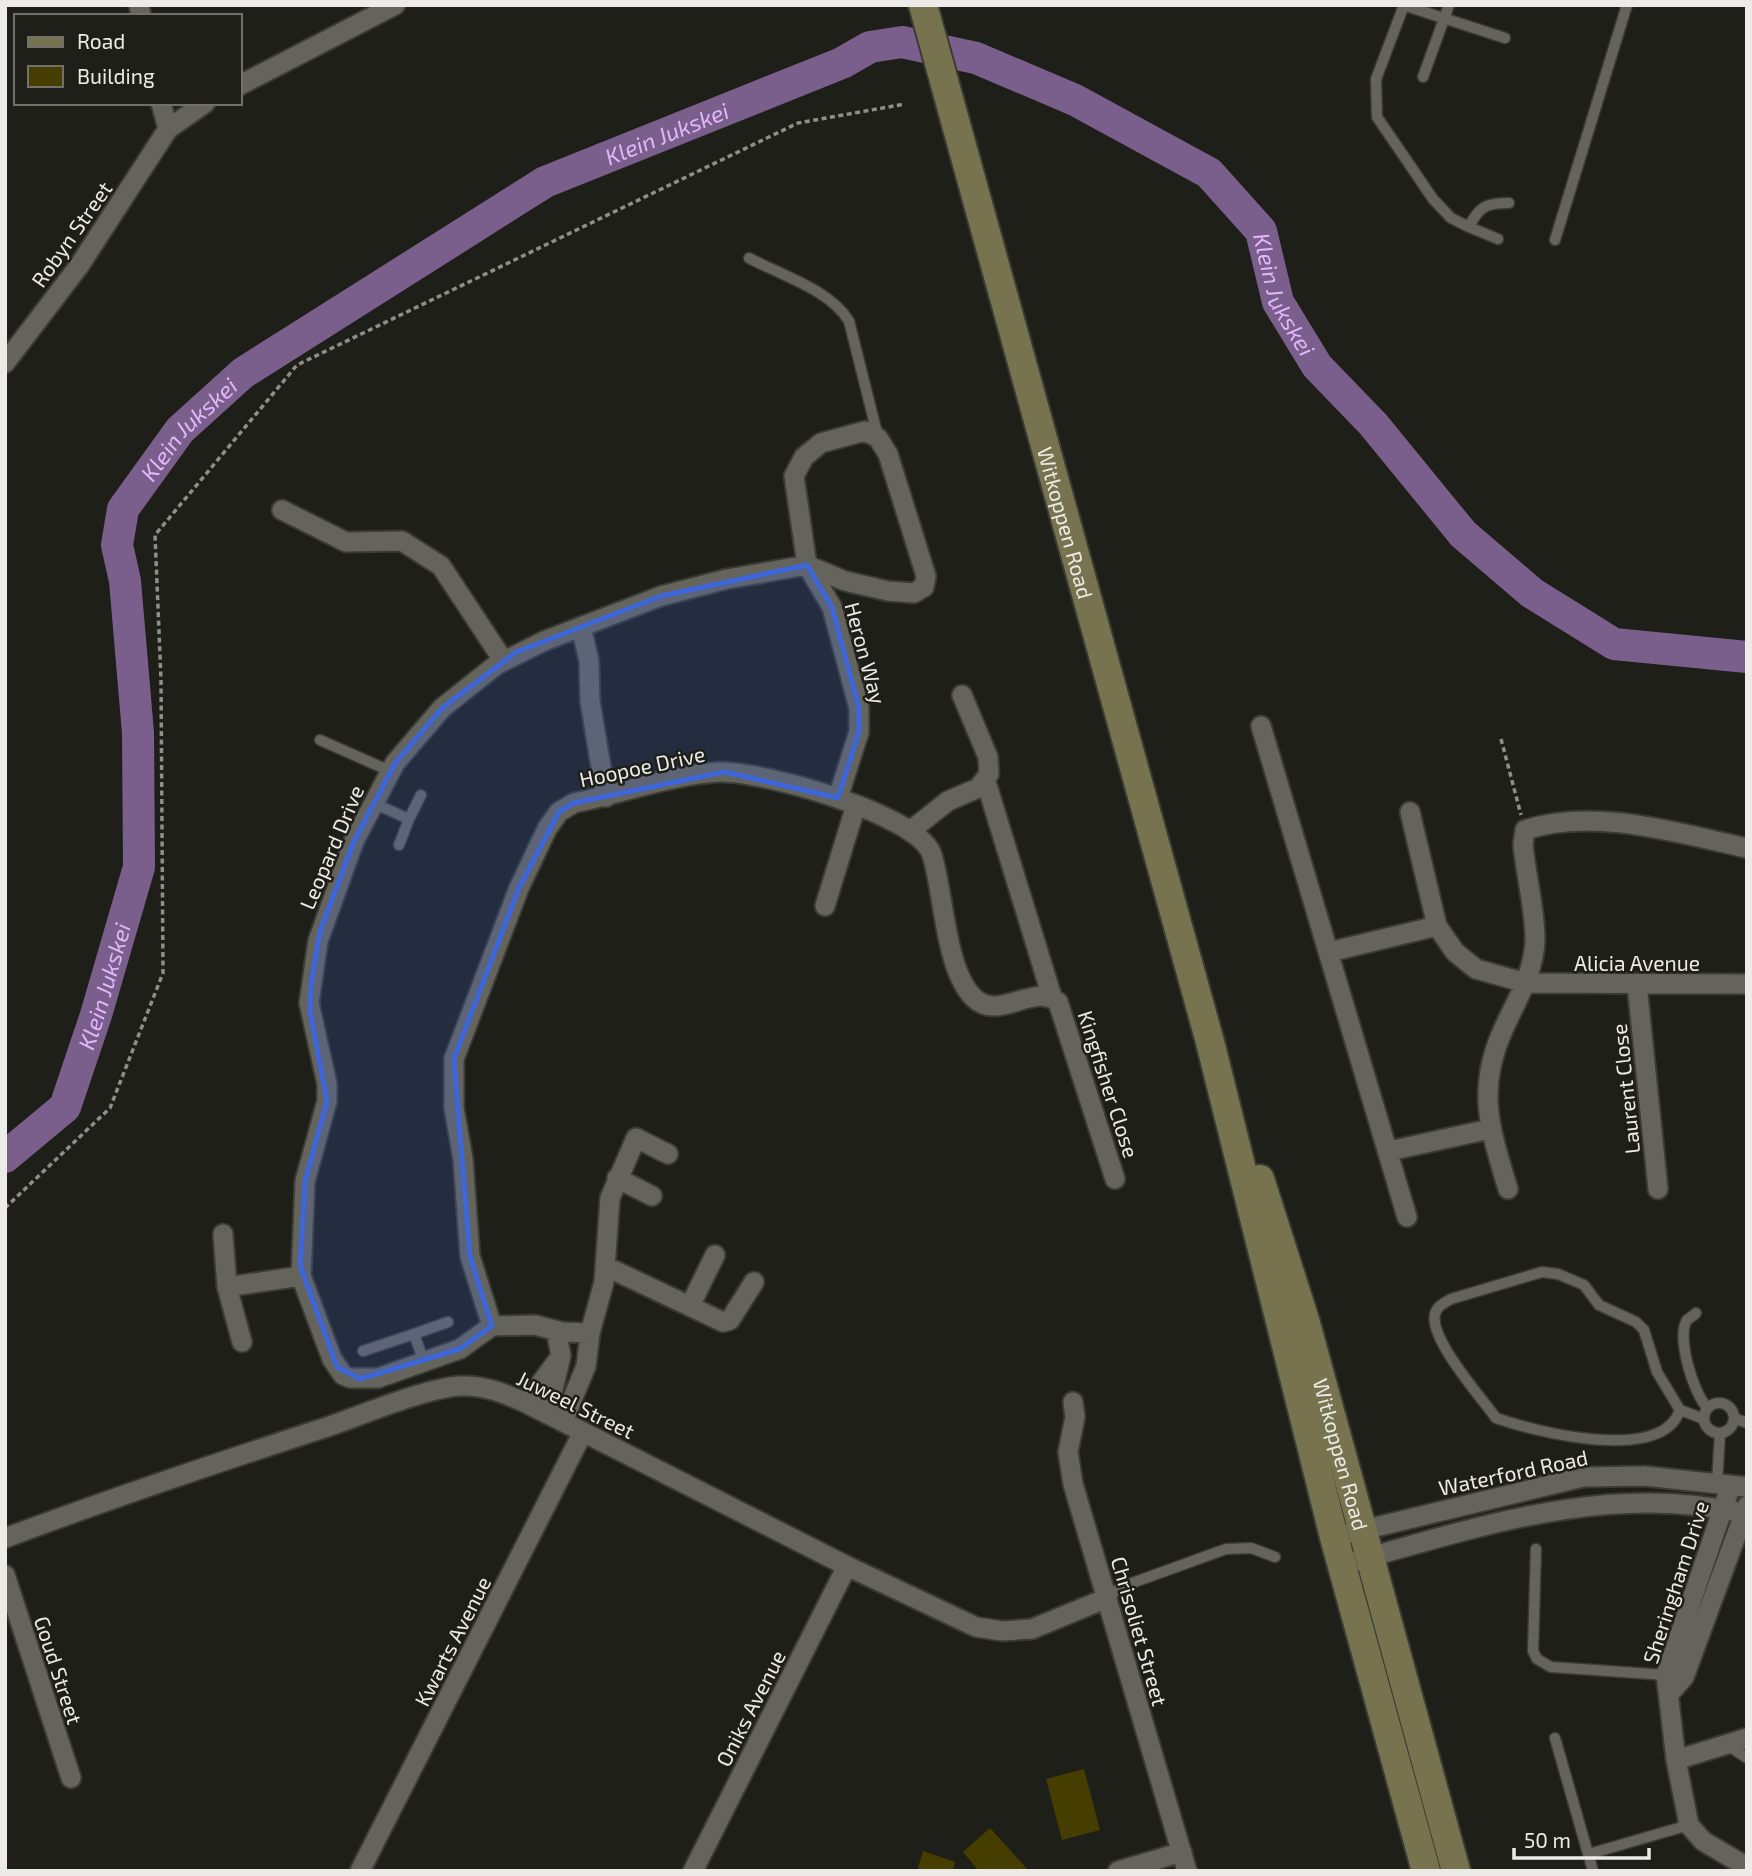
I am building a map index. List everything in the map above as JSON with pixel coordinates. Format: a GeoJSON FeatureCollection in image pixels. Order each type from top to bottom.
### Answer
{"type":"FeatureCollection","features":[{"type":"Feature","properties":{"kind":"main road","name":"Witkoppen Road"},"geometry":{"type":"LineString","coordinates":[[923,5],[1210,1042],[1341,1564],[1426,1871]]}},
{"type":"Feature","properties":{"kind":"main road","name":"Witkoppen Road"},"geometry":{"type":"LineString","coordinates":[[1210,1042],[1263,1188],[1306,1320],[1368,1557],[1456,1871]]}},
{"type":"Feature","properties":{"kind":"street"},"geometry":{"type":"LineString","coordinates":[[242,85],[395,5]]}},
{"type":"Feature","properties":{"kind":"street"},"geometry":{"type":"LineString","coordinates":[[162,105],[168,129],[202,105]]}},
{"type":"Feature","properties":{"kind":"street","name":"Robyn Street"},"geometry":{"type":"LineString","coordinates":[[5,363],[79,266],[168,129]]}},
{"type":"Feature","properties":{"kind":"street"},"geometry":{"type":"LineString","coordinates":[[865,431],[883,446],[926,576],[924,587],[914,593],[887,591],[845,581],[807,565],[794,489],[797,467],[811,450],[831,438],[865,431]]}},
{"type":"Feature","properties":{"kind":"street"},"geometry":{"type":"LineString","coordinates":[[282,510],[346,542],[402,541],[441,566],[503,660]]}},
{"type":"Feature","properties":{"kind":"street","name":"Leopard Drive"},"geometry":{"type":"LineString","coordinates":[[424,1362],[370,1379],[343,1375],[332,1359],[301,1276],[304,1181],[327,1101],[327,1084],[309,1003],[320,932],[354,841],[390,771],[412,739],[442,708],[503,660],[581,627],[680,591],[727,579],[807,565]]}},
{"type":"Feature","properties":{"kind":"street","name":"Heron Way"},"geometry":{"type":"LineString","coordinates":[[807,565],[832,607],[859,708],[859,732],[847,802],[825,906]]}},
{"type":"Feature","properties":{"kind":"street"},"geometry":{"type":"LineString","coordinates":[[581,627],[589,661],[590,701],[606,797]]}},
{"type":"Feature","properties":{"kind":"street"},"geometry":{"type":"LineString","coordinates":[[910,831],[948,801],[986,782],[989,774],[988,757],[962,695]]}},
{"type":"Feature","properties":{"kind":"street"},"geometry":{"type":"LineString","coordinates":[[1261,726],[1407,1217]]}},
{"type":"Feature","properties":{"kind":"street","name":"Hoopoe Drive"},"geometry":{"type":"LineString","coordinates":[[492,1326],[470,1256],[463,1159],[454,1108],[454,1059],[519,888],[547,829],[563,809],[724,772],[806,788],[847,802],[910,831],[922,839],[932,853],[953,954],[965,986],[979,1002]]}},
{"type":"Feature","properties":{"kind":"street"},"geometry":{"type":"LineString","coordinates":[[986,782],[1052,997]]}},
{"type":"Feature","properties":{"kind":"street"},"geometry":{"type":"LineString","coordinates":[[1329,951],[1437,926],[1410,812]]}},
{"type":"Feature","properties":{"kind":"street"},"geometry":{"type":"LineString","coordinates":[[1508,1189],[1490,1129],[1486,1103],[1488,1070],[1503,1031],[1527,983],[1535,941],[1523,845],[1525,830],[1556,822],[1600,822],[1747,848]]}},
{"type":"Feature","properties":{"kind":"street","name":"Alicia Avenue"},"geometry":{"type":"LineString","coordinates":[[1437,926],[1455,952],[1476,969],[1527,983],[1747,985]]}},
{"type":"Feature","properties":{"kind":"street","name":"Laurent Close"},"geometry":{"type":"LineString","coordinates":[[1637,985],[1658,1189]]}},
{"type":"Feature","properties":{"kind":"street","name":"Kingfisher Close"},"geometry":{"type":"LineString","coordinates":[[979,1002],[996,1006],[1037,997],[1052,997],[1065,1018],[1115,1179]]}},
{"type":"Feature","properties":{"kind":"street"},"geometry":{"type":"LineString","coordinates":[[1389,1151],[1490,1129]]}},
{"type":"Feature","properties":{"kind":"street"},"geometry":{"type":"LineString","coordinates":[[555,1418],[586,1366],[590,1332],[607,1267],[608,1207],[633,1139],[640,1138],[668,1154]]}},
{"type":"Feature","properties":{"kind":"street"},"geometry":{"type":"LineString","coordinates":[[617,1178],[652,1196]]}},
{"type":"Feature","properties":{"kind":"street"},"geometry":{"type":"LineString","coordinates":[[223,1234],[227,1287],[242,1342]]}},
{"type":"Feature","properties":{"kind":"street"},"geometry":{"type":"LineString","coordinates":[[690,1306],[715,1255]]}},
{"type":"Feature","properties":{"kind":"street"},"geometry":{"type":"LineString","coordinates":[[607,1267],[727,1321],[754,1282]]}},
{"type":"Feature","properties":{"kind":"street"},"geometry":{"type":"LineString","coordinates":[[227,1287],[301,1276]]}},
{"type":"Feature","properties":{"kind":"street"},"geometry":{"type":"LineString","coordinates":[[424,1362],[460,1349],[492,1326],[535,1325],[590,1332]]}},
{"type":"Feature","properties":{"kind":"street"},"geometry":{"type":"LineString","coordinates":[[555,1418],[561,1356],[556,1329]]}},
{"type":"Feature","properties":{"kind":"street"},"geometry":{"type":"LineString","coordinates":[[526,1403],[561,1356]]}},
{"type":"Feature","properties":{"kind":"street","name":"Juweel Street"},"geometry":{"type":"LineString","coordinates":[[5,1538],[142,1487],[448,1388],[488,1388],[526,1403],[847,1566],[987,1630],[1032,1629],[1107,1598]]}},
{"type":"Feature","properties":{"kind":"street","name":"Chrisoliet Street"},"geometry":{"type":"LineString","coordinates":[[1073,1402],[1075,1417],[1068,1444],[1070,1471],[1184,1861]]}},
{"type":"Feature","properties":{"kind":"street","name":"Kwarts Avenue"},"geometry":{"type":"LineString","coordinates":[[360,1871],[583,1432]]}},
{"type":"Feature","properties":{"kind":"street","name":"Waterford Road"},"geometry":{"type":"LineString","coordinates":[[1334,1537],[1583,1477],[1645,1475],[1731,1485]]}},
{"type":"Feature","properties":{"kind":"street","name":"Sheringham Drive"},"geometry":{"type":"LineString","coordinates":[[1689,1825],[1676,1760],[1668,1684],[1731,1485]]}},
{"type":"Feature","properties":{"kind":"street"},"geometry":{"type":"LineString","coordinates":[[1341,1564],[1580,1505],[1653,1500],[1746,1511]]}},
{"type":"Feature","properties":{"kind":"street","name":"Sheringham Drive"},"geometry":{"type":"LineString","coordinates":[[1668,1684],[1685,1677],[1746,1511]]}},
{"type":"Feature","properties":{"kind":"street","name":"Oniks Avenue"},"geometry":{"type":"LineString","coordinates":[[694,1871],[847,1566]]}},
{"type":"Feature","properties":{"kind":"street","name":"Goud Street"},"geometry":{"type":"LineString","coordinates":[[5,1575],[71,1778]]}},
{"type":"Feature","properties":{"kind":"street"},"geometry":{"type":"LineString","coordinates":[[1676,1760],[1747,1738]]}},
{"type":"Feature","properties":{"kind":"street"},"geometry":{"type":"LineString","coordinates":[[1689,1825],[1703,1841],[1747,1867]]}},
{"type":"Feature","properties":{"kind":"street"},"geometry":{"type":"LineString","coordinates":[[1118,1871],[1184,1861]]}},
{"type":"Feature","properties":{"kind":"lane"},"geometry":{"type":"LineString","coordinates":[[1498,239],[1451,218],[1433,199],[1377,117],[1376,79],[1404,5],[1505,38]]}},
{"type":"Feature","properties":{"kind":"lane"},"geometry":{"type":"LineString","coordinates":[[1423,77],[1448,5]]}},
{"type":"Feature","properties":{"kind":"lane"},"geometry":{"type":"LineString","coordinates":[[1555,240],[1626,5]]}},
{"type":"Feature","properties":{"kind":"lane"},"geometry":{"type":"LineString","coordinates":[[1469,227],[1479,208],[1486,204],[1509,204]]}},
{"type":"Feature","properties":{"kind":"lane"},"geometry":{"type":"LineString","coordinates":[[750,258],[824,298],[844,313],[849,321],[883,446]]}},
{"type":"Feature","properties":{"kind":"lane"},"geometry":{"type":"LineString","coordinates":[[320,740],[390,771]]}},
{"type":"Feature","properties":{"kind":"lane"},"geometry":{"type":"LineString","coordinates":[[399,845],[421,795]]}},
{"type":"Feature","properties":{"kind":"lane"},"geometry":{"type":"LineString","coordinates":[[373,803],[409,819]]}},
{"type":"Feature","properties":{"kind":"lane"},"geometry":{"type":"LineString","coordinates":[[1680,1410],[1670,1427],[1650,1437],[1592,1441],[1496,1418],[1442,1343],[1435,1326],[1435,1314],[1440,1305],[1451,1299],[1530,1274],[1558,1274],[1584,1285],[1599,1305],[1636,1322],[1644,1330],[1657,1372],[1680,1410],[1704,1419],[1709,1429],[1720,1433],[1730,1429],[1734,1418]]}},
{"type":"Feature","properties":{"kind":"lane"},"geometry":{"type":"LineString","coordinates":[[1696,1313],[1687,1320],[1684,1330],[1694,1390],[1708,1408]]}},
{"type":"Feature","properties":{"kind":"lane"},"geometry":{"type":"LineString","coordinates":[[363,1352],[448,1322]]}},
{"type":"Feature","properties":{"kind":"lane"},"geometry":{"type":"LineString","coordinates":[[414,1334],[424,1362]]}},
{"type":"Feature","properties":{"kind":"lane"},"geometry":{"type":"LineString","coordinates":[[1708,1408],[1724,1404],[1734,1418],[1747,1423]]}},
{"type":"Feature","properties":{"kind":"lane"},"geometry":{"type":"LineString","coordinates":[[1704,1419],[1708,1408]]}},
{"type":"Feature","properties":{"kind":"lane"},"geometry":{"type":"LineString","coordinates":[[1720,1433],[1731,1485]]}},
{"type":"Feature","properties":{"kind":"lane"},"geometry":{"type":"LineString","coordinates":[[1107,1598],[1121,1587],[1226,1549],[1251,1548],[1275,1557]]}},
{"type":"Feature","properties":{"kind":"lane"},"geometry":{"type":"LineString","coordinates":[[1536,1549],[1533,1651],[1537,1659],[1551,1667],[1668,1684]]}},
{"type":"Feature","properties":{"kind":"lane"},"geometry":{"type":"LineString","coordinates":[[1555,1738],[1593,1871]]}},
{"type":"Feature","properties":{"kind":"lane"},"geometry":{"type":"LineString","coordinates":[[1727,1745],[1747,1758]]}},
{"type":"Feature","properties":{"kind":"lane"},"geometry":{"type":"LineString","coordinates":[[1589,1854],[1689,1825]]}},
{"type":"Feature","properties":{"kind":"path"},"geometry":{"type":"LineString","coordinates":[[1501,739],[1525,830]]}},
{"type":"Feature","properties":{"kind":"highlighted area"},"geometry":{"type":"Polygon","coordinates":[[[807,565],[832,607],[859,708],[859,732],[838,798],[724,772],[574,803],[559,812],[519,888],[454,1059],[470,1256],[492,1326],[460,1349],[360,1379],[337,1367],[300,1266],[305,1181],[327,1101],[310,1012],[311,984],[320,931],[354,841],[395,763],[442,708],[516,652],[661,596],[807,565]]]}},
{"type":"Feature","properties":{"kind":"building"},"geometry":{"type":"Polygon","coordinates":[[[1084,1769],[1100,1830],[1062,1840],[1046,1779],[1084,1769]]]}},
{"type":"Feature","properties":{"kind":"building"},"geometry":{"type":"Polygon","coordinates":[[[990,1828],[1029,1871],[979,1871],[963,1852],[990,1828]]]}},
{"type":"Feature","properties":{"kind":"building"},"geometry":{"type":"Polygon","coordinates":[[[923,1851],[955,1862],[953,1871],[917,1871],[923,1851]]]}},
{"type":"Feature","properties":{"kind":"waterway","name":"Klein Jukskei"},"geometry":{"type":"LineString","coordinates":[[5,1157],[65,1107],[96,1015],[139,867],[138,733],[125,581],[117,545],[123,509],[180,430],[243,373],[545,182],[842,63],[870,47],[902,42],[976,58],[1075,100],[1209,173],[1261,231],[1278,302],[1317,366],[1373,424],[1463,534],[1532,593],[1614,644],[1747,657]]}}]}
